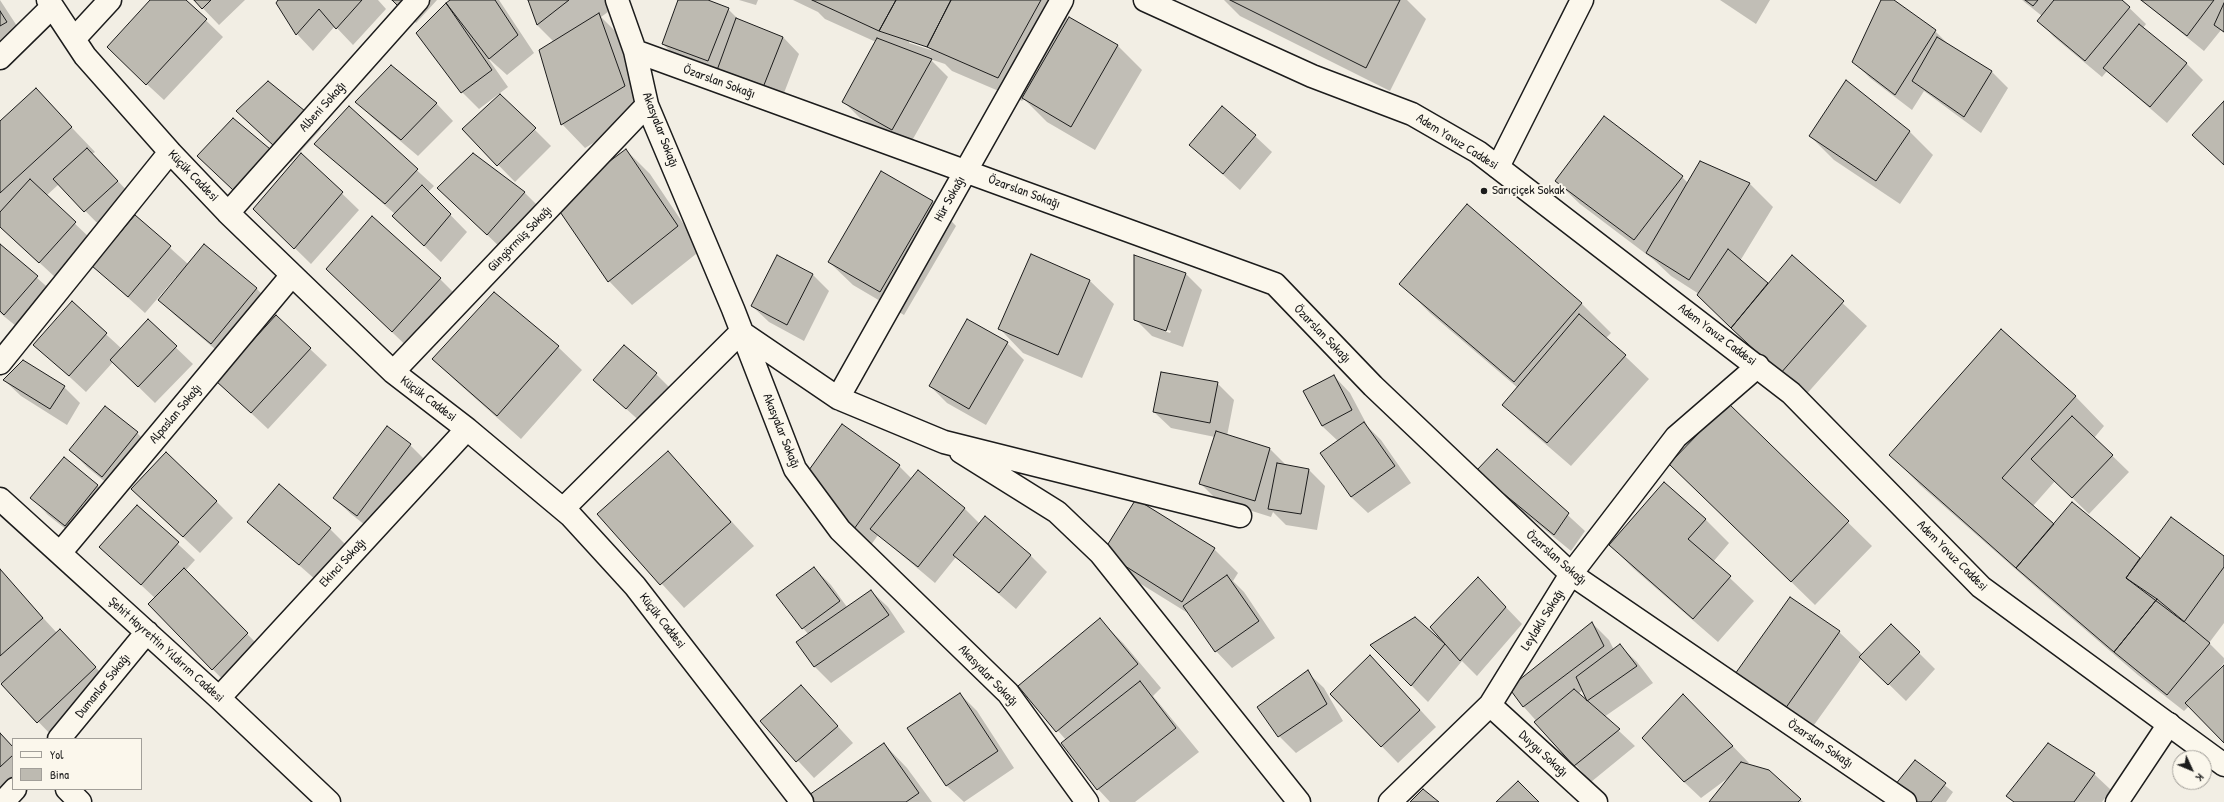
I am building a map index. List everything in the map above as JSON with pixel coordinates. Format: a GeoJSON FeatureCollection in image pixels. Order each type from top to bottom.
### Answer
{"type":"FeatureCollection","features":[{"type":"Feature","properties":{"kind":"street"},"geometry":{"type":"LineString","coordinates":[[74,38],[110,0]]}},
{"type":"Feature","properties":{"kind":"street","name":"Albeni Sokağı"},"geometry":{"type":"LineString","coordinates":[[228,213],[418,0]]}},
{"type":"Feature","properties":{"kind":"street","name":"Akasyalar Sokağı"},"geometry":{"type":"LineString","coordinates":[[617,0],[634,51],[647,105],[741,332],[795,469],[840,530],[1008,693],[1087,802]]}},
{"type":"Feature","properties":{"kind":"street","name":"Hür Sokağı"},"geometry":{"type":"LineString","coordinates":[[838,398],[1062,0]]}},
{"type":"Feature","properties":{"kind":"street","name":"Adem Yavuz Caddesi"},"geometry":{"type":"LineString","coordinates":[[1145,0],[1312,76],[1412,114],[1478,152],[1758,366],[1791,393],[1981,587],[2224,765]]}},
{"type":"Feature","properties":{"kind":"street"},"geometry":{"type":"LineString","coordinates":[[1498,167],[1582,0]]}},
{"type":"Feature","properties":{"kind":"street"},"geometry":{"type":"LineString","coordinates":[[0,58],[50,4]]}},
{"type":"Feature","properties":{"kind":"street","name":"Küçük Caddesi"},"geometry":{"type":"LineString","coordinates":[[50,4],[85,56],[170,152],[228,213],[393,372],[467,429],[564,508],[635,586],[802,802]]}},
{"type":"Feature","properties":{"kind":"street","name":"Özarslan Sokağı"},"geometry":{"type":"LineString","coordinates":[[634,51],[1275,284],[1372,386],[1571,574],[1905,802]]}},
{"type":"Feature","properties":{"kind":"street","name":"Güngörmüş Sokağı"},"geometry":{"type":"LineString","coordinates":[[393,372],[647,105]]}},
{"type":"Feature","properties":{"kind":"street"},"geometry":{"type":"LineString","coordinates":[[0,363],[170,152]]}},
{"type":"Feature","properties":{"kind":"street","name":"Alpaslan Sokağı"},"geometry":{"type":"LineString","coordinates":[[60,553],[292,275]]}},
{"type":"Feature","properties":{"kind":"street"},"geometry":{"type":"LineString","coordinates":[[564,508],[741,332],[838,398],[944,442],[1240,516]]}},
{"type":"Feature","properties":{"kind":"street","name":"Leylaklı Sokağı"},"geometry":{"type":"LineString","coordinates":[[1390,802],[1490,705],[1571,574],[1676,437],[1758,366]]}},
{"type":"Feature","properties":{"kind":"street","name":"Ekinci Sokağı"},"geometry":{"type":"LineString","coordinates":[[219,698],[467,429]]}},
{"type":"Feature","properties":{"kind":"street"},"geometry":{"type":"LineString","coordinates":[[944,442],[1057,512],[1100,553],[1299,802]]}},
{"type":"Feature","properties":{"kind":"street","name":"Şehit Hayrettin Yıldırım Caddesi"},"geometry":{"type":"LineString","coordinates":[[0,500],[219,698],[329,802]]}},
{"type":"Feature","properties":{"kind":"street","name":"Dumanlar Sokağı"},"geometry":{"type":"LineString","coordinates":[[61,738],[147,632]]}},
{"type":"Feature","properties":{"kind":"street","name":"Duygu Sokağı"},"geometry":{"type":"LineString","coordinates":[[1490,705],[1596,802]]}},
{"type":"Feature","properties":{"kind":"street"},"geometry":{"type":"LineString","coordinates":[[2117,802],[2169,724]]}},
{"type":"Feature","properties":{"kind":"street"},"geometry":{"type":"LineString","coordinates":[[2,802],[14,790]]}},
{"type":"Feature","properties":{"kind":"street"},"geometry":{"type":"LineString","coordinates":[[68,790],[80,802]]}},
{"type":"Feature","properties":{"kind":"building"},"geometry":{"type":"Polygon","coordinates":[[[150,0],[186,0],[207,19],[146,85],[107,47],[150,0]]]}},
{"type":"Feature","properties":{"kind":"building"},"geometry":{"type":"Polygon","coordinates":[[[194,0],[211,0],[202,9],[194,0]]]}},
{"type":"Feature","properties":{"kind":"building"},"geometry":{"type":"Polygon","coordinates":[[[278,0],[362,0],[336,29],[319,9],[296,35],[276,3],[278,0]]]}},
{"type":"Feature","properties":{"kind":"building"},"geometry":{"type":"Polygon","coordinates":[[[392,0],[406,0],[399,7],[392,0]]]}},
{"type":"Feature","properties":{"kind":"building"},"geometry":{"type":"Polygon","coordinates":[[[450,0],[495,0],[518,35],[489,59],[446,3],[450,0]]]}},
{"type":"Feature","properties":{"kind":"building"},"geometry":{"type":"Polygon","coordinates":[[[528,0],[569,0],[537,25],[528,0]]]}},
{"type":"Feature","properties":{"kind":"building"},"geometry":{"type":"Polygon","coordinates":[[[678,0],[708,0],[729,8],[708,61],[662,44],[678,0]]]}},
{"type":"Feature","properties":{"kind":"building"},"geometry":{"type":"Polygon","coordinates":[[[812,0],[896,0],[879,31],[812,0]]]}},
{"type":"Feature","properties":{"kind":"building"},"geometry":{"type":"Polygon","coordinates":[[[896,0],[951,0],[927,47],[879,31],[896,0]]]}},
{"type":"Feature","properties":{"kind":"building"},"geometry":{"type":"Polygon","coordinates":[[[951,0],[1041,0],[998,78],[927,47],[951,0]]]}},
{"type":"Feature","properties":{"kind":"building"},"geometry":{"type":"Polygon","coordinates":[[[1230,0],[1400,0],[1366,68],[1230,0]]]}},
{"type":"Feature","properties":{"kind":"building"},"geometry":{"type":"Polygon","coordinates":[[[1881,0],[1894,0],[1936,30],[1895,95],[1852,62],[1881,0]]]}},
{"type":"Feature","properties":{"kind":"building"},"geometry":{"type":"Polygon","coordinates":[[[2025,0],[2038,0],[2033,6],[2025,0]]]}},
{"type":"Feature","properties":{"kind":"building"},"geometry":{"type":"Polygon","coordinates":[[[2054,0],[2122,0],[2130,7],[2085,61],[2037,21],[2054,0]]]}},
{"type":"Feature","properties":{"kind":"building"},"geometry":{"type":"Polygon","coordinates":[[[2141,0],[2214,0],[2187,36],[2141,0]]]}},
{"type":"Feature","properties":{"kind":"building"},"geometry":{"type":"Polygon","coordinates":[[[446,3],[492,70],[461,93],[416,33],[446,3]]]}},
{"type":"Feature","properties":{"kind":"building"},"geometry":{"type":"Polygon","coordinates":[[[2224,3],[2224,32],[2214,25],[2224,3]]]}},
{"type":"Feature","properties":{"kind":"building"},"geometry":{"type":"Polygon","coordinates":[[[0,11],[7,22],[0,26],[0,11]]]}},
{"type":"Feature","properties":{"kind":"building"},"geometry":{"type":"Polygon","coordinates":[[[599,13],[625,86],[561,125],[539,50],[599,13]]]}},
{"type":"Feature","properties":{"kind":"building"},"geometry":{"type":"Polygon","coordinates":[[[1069,17],[1118,45],[1071,127],[1022,98],[1069,17]]]}},
{"type":"Feature","properties":{"kind":"building"},"geometry":{"type":"Polygon","coordinates":[[[736,18],[783,37],[762,90],[716,73],[736,18]]]}},
{"type":"Feature","properties":{"kind":"building"},"geometry":{"type":"Polygon","coordinates":[[[2139,24],[2187,63],[2150,107],[2103,68],[2139,24]]]}},
{"type":"Feature","properties":{"kind":"building"},"geometry":{"type":"Polygon","coordinates":[[[1937,37],[1992,71],[1964,117],[1912,81],[1937,37]]]}},
{"type":"Feature","properties":{"kind":"building"},"geometry":{"type":"Polygon","coordinates":[[[877,38],[932,59],[892,130],[842,102],[877,38]]]}},
{"type":"Feature","properties":{"kind":"building"},"geometry":{"type":"Polygon","coordinates":[[[391,65],[437,103],[401,140],[355,102],[391,65]]]}},
{"type":"Feature","properties":{"kind":"building"},"geometry":{"type":"Polygon","coordinates":[[[1846,80],[1910,131],[1876,181],[1809,136],[1846,80]]]}},
{"type":"Feature","properties":{"kind":"building"},"geometry":{"type":"Polygon","coordinates":[[[268,81],[305,111],[274,146],[236,111],[268,81]]]}},
{"type":"Feature","properties":{"kind":"building"},"geometry":{"type":"Polygon","coordinates":[[[36,88],[72,127],[0,193],[0,121],[36,88]]]}},
{"type":"Feature","properties":{"kind":"building"},"geometry":{"type":"Polygon","coordinates":[[[500,94],[536,128],[497,166],[462,129],[500,94]]]}},
{"type":"Feature","properties":{"kind":"building"},"geometry":{"type":"Polygon","coordinates":[[[2224,101],[2224,165],[2192,135],[2224,101]]]}},
{"type":"Feature","properties":{"kind":"building"},"geometry":{"type":"Polygon","coordinates":[[[349,106],[418,169],[385,204],[314,144],[349,106]]]}},
{"type":"Feature","properties":{"kind":"building"},"geometry":{"type":"Polygon","coordinates":[[[1222,106],[1256,135],[1223,174],[1189,145],[1222,106]]]}},
{"type":"Feature","properties":{"kind":"building"},"geometry":{"type":"Polygon","coordinates":[[[1604,116],[1683,176],[1634,240],[1555,181],[1604,116]]]}},
{"type":"Feature","properties":{"kind":"building"},"geometry":{"type":"Polygon","coordinates":[[[233,118],[270,149],[233,190],[197,156],[233,118]]]}},
{"type":"Feature","properties":{"kind":"building"},"geometry":{"type":"Polygon","coordinates":[[[87,148],[118,181],[84,212],[53,179],[87,148]]]}},
{"type":"Feature","properties":{"kind":"building"},"geometry":{"type":"Polygon","coordinates":[[[626,149],[678,226],[608,282],[554,203],[626,149]]]}},
{"type":"Feature","properties":{"kind":"building"},"geometry":{"type":"Polygon","coordinates":[[[301,153],[343,192],[294,249],[253,209],[301,153]]]}},
{"type":"Feature","properties":{"kind":"building"},"geometry":{"type":"Polygon","coordinates":[[[473,153],[525,192],[487,235],[437,188],[473,153]]]}},
{"type":"Feature","properties":{"kind":"building"},"geometry":{"type":"Polygon","coordinates":[[[1700,161],[1750,183],[1689,280],[1646,253],[1700,161]]]}},
{"type":"Feature","properties":{"kind":"building"},"geometry":{"type":"Polygon","coordinates":[[[881,171],[933,201],[880,292],[828,262],[881,171]]]}},
{"type":"Feature","properties":{"kind":"building"},"geometry":{"type":"Polygon","coordinates":[[[30,179],[76,222],[39,263],[0,227],[0,212],[30,179]]]}},
{"type":"Feature","properties":{"kind":"building"},"geometry":{"type":"Polygon","coordinates":[[[422,185],[451,214],[424,246],[392,216],[422,185]]]}},
{"type":"Feature","properties":{"kind":"building"},"geometry":{"type":"Polygon","coordinates":[[[1467,204],[1582,303],[1514,382],[1399,284],[1467,204]]]}},
{"type":"Feature","properties":{"kind":"building"},"geometry":{"type":"Polygon","coordinates":[[[135,215],[171,246],[128,297],[92,266],[135,215]]]}},
{"type":"Feature","properties":{"kind":"building"},"geometry":{"type":"Polygon","coordinates":[[[372,216],[441,278],[392,332],[326,269],[372,216]]]}},
{"type":"Feature","properties":{"kind":"building"},"geometry":{"type":"Polygon","coordinates":[[[0,244],[38,276],[4,315],[0,311],[0,244]]]}},
{"type":"Feature","properties":{"kind":"building"},"geometry":{"type":"Polygon","coordinates":[[[204,244],[257,288],[211,344],[158,300],[204,244]]]}},
{"type":"Feature","properties":{"kind":"building"},"geometry":{"type":"Polygon","coordinates":[[[1728,249],[1768,283],[1731,328],[1697,295],[1728,249]]]}},
{"type":"Feature","properties":{"kind":"building"},"geometry":{"type":"Polygon","coordinates":[[[1031,254],[1090,280],[1058,355],[998,329],[1031,254]]]}},
{"type":"Feature","properties":{"kind":"building"},"geometry":{"type":"Polygon","coordinates":[[[777,255],[813,274],[787,325],[751,306],[777,255]]]}},
{"type":"Feature","properties":{"kind":"building"},"geometry":{"type":"Polygon","coordinates":[[[1134,255],[1186,273],[1166,331],[1134,320],[1134,255]]]}},
{"type":"Feature","properties":{"kind":"building"},"geometry":{"type":"Polygon","coordinates":[[[1792,255],[1844,301],[1780,374],[1731,328],[1792,255]]]}},
{"type":"Feature","properties":{"kind":"building"},"geometry":{"type":"Polygon","coordinates":[[[494,292],[559,346],[497,416],[432,359],[494,292]]]}},
{"type":"Feature","properties":{"kind":"building"},"geometry":{"type":"Polygon","coordinates":[[[72,301],[107,333],[69,376],[33,345],[72,301]]]}},
{"type":"Feature","properties":{"kind":"building"},"geometry":{"type":"Polygon","coordinates":[[[1579,314],[1626,355],[1547,443],[1502,405],[1579,314]]]}},
{"type":"Feature","properties":{"kind":"building"},"geometry":{"type":"Polygon","coordinates":[[[276,315],[311,348],[251,413],[216,381],[276,315]]]}},
{"type":"Feature","properties":{"kind":"building"},"geometry":{"type":"Polygon","coordinates":[[[148,319],[177,346],[138,387],[110,360],[148,319]]]}},
{"type":"Feature","properties":{"kind":"building"},"geometry":{"type":"Polygon","coordinates":[[[967,319],[1008,342],[969,409],[929,386],[967,319]]]}},
{"type":"Feature","properties":{"kind":"building"},"geometry":{"type":"Polygon","coordinates":[[[2001,329],[2076,396],[2002,478],[2054,524],[2016,568],[1889,455],[2001,329]]]}},
{"type":"Feature","properties":{"kind":"building"},"geometry":{"type":"Polygon","coordinates":[[[624,345],[657,373],[626,409],[593,380],[624,345]]]}},
{"type":"Feature","properties":{"kind":"building"},"geometry":{"type":"Polygon","coordinates":[[[23,360],[65,386],[50,409],[3,380],[23,360]]]}},
{"type":"Feature","properties":{"kind":"building"},"geometry":{"type":"Polygon","coordinates":[[[1161,372],[1218,382],[1210,423],[1153,412],[1161,372]]]}},
{"type":"Feature","properties":{"kind":"building"},"geometry":{"type":"Polygon","coordinates":[[[1334,375],[1352,410],[1322,426],[1303,391],[1334,375]]]}},
{"type":"Feature","properties":{"kind":"building"},"geometry":{"type":"Polygon","coordinates":[[[1728,403],[1849,521],[1791,582],[1669,464],[1728,403]]]}},
{"type":"Feature","properties":{"kind":"building"},"geometry":{"type":"Polygon","coordinates":[[[105,406],[138,432],[102,477],[69,450],[105,406]]]}},
{"type":"Feature","properties":{"kind":"building"},"geometry":{"type":"Polygon","coordinates":[[[2072,416],[2113,455],[2072,498],[2031,459],[2072,416]]]}},
{"type":"Feature","properties":{"kind":"building"},"geometry":{"type":"Polygon","coordinates":[[[1364,422],[1395,466],[1351,497],[1320,453],[1364,422]]]}},
{"type":"Feature","properties":{"kind":"building"},"geometry":{"type":"Polygon","coordinates":[[[842,424],[900,465],[854,529],[809,470],[842,424]]]}},
{"type":"Feature","properties":{"kind":"building"},"geometry":{"type":"Polygon","coordinates":[[[387,426],[411,444],[357,516],[333,498],[387,426]]]}},
{"type":"Feature","properties":{"kind":"building"},"geometry":{"type":"Polygon","coordinates":[[[1216,431],[1270,448],[1255,501],[1199,484],[1216,431]]]}},
{"type":"Feature","properties":{"kind":"building"},"geometry":{"type":"Polygon","coordinates":[[[1497,449],[1569,513],[1554,535],[1476,471],[1497,449]]]}},
{"type":"Feature","properties":{"kind":"building"},"geometry":{"type":"Polygon","coordinates":[[[668,451],[731,522],[660,585],[597,514],[668,451]]]}},
{"type":"Feature","properties":{"kind":"building"},"geometry":{"type":"Polygon","coordinates":[[[166,452],[217,501],[183,537],[131,489],[166,452]]]}},
{"type":"Feature","properties":{"kind":"building"},"geometry":{"type":"Polygon","coordinates":[[[64,457],[98,485],[65,526],[30,498],[64,457]]]}},
{"type":"Feature","properties":{"kind":"building"},"geometry":{"type":"Polygon","coordinates":[[[1277,463],[1309,469],[1301,514],[1268,509],[1277,463]]]}},
{"type":"Feature","properties":{"kind":"building"},"geometry":{"type":"Polygon","coordinates":[[[918,470],[965,508],[918,567],[870,529],[918,470]]]}},
{"type":"Feature","properties":{"kind":"building"},"geometry":{"type":"Polygon","coordinates":[[[1664,482],[1706,519],[1688,539],[1731,576],[1693,619],[1609,545],[1664,482]]]}},
{"type":"Feature","properties":{"kind":"building"},"geometry":{"type":"Polygon","coordinates":[[[279,484],[331,528],[299,565],[247,522],[279,484]]]}},
{"type":"Feature","properties":{"kind":"building"},"geometry":{"type":"Polygon","coordinates":[[[1136,499],[1215,548],[1182,602],[1103,552],[1136,499]]]}},
{"type":"Feature","properties":{"kind":"building"},"geometry":{"type":"Polygon","coordinates":[[[2072,502],[2140,558],[2126,578],[2157,599],[2114,652],[2016,568],[2072,502]]]}},
{"type":"Feature","properties":{"kind":"building"},"geometry":{"type":"Polygon","coordinates":[[[137,505],[179,542],[141,585],[99,547],[137,505]]]}},
{"type":"Feature","properties":{"kind":"building"},"geometry":{"type":"Polygon","coordinates":[[[985,516],[1031,555],[999,593],[953,555],[985,516]]]}},
{"type":"Feature","properties":{"kind":"building"},"geometry":{"type":"Polygon","coordinates":[[[2171,517],[2224,556],[2224,567],[2184,622],[2126,578],[2171,517]]]}},
{"type":"Feature","properties":{"kind":"building"},"geometry":{"type":"Polygon","coordinates":[[[814,567],[840,601],[802,629],[776,595],[814,567]]]}},
{"type":"Feature","properties":{"kind":"building"},"geometry":{"type":"Polygon","coordinates":[[[184,568],[248,633],[212,670],[148,604],[184,568]]]}},
{"type":"Feature","properties":{"kind":"building"},"geometry":{"type":"Polygon","coordinates":[[[0,569],[43,618],[0,656],[0,569]]]}},
{"type":"Feature","properties":{"kind":"building"},"geometry":{"type":"Polygon","coordinates":[[[1227,575],[1259,621],[1215,652],[1183,606],[1227,575]]]}},
{"type":"Feature","properties":{"kind":"building"},"geometry":{"type":"Polygon","coordinates":[[[1478,577],[1506,607],[1460,661],[1430,627],[1478,577]]]}},
{"type":"Feature","properties":{"kind":"building"},"geometry":{"type":"Polygon","coordinates":[[[871,590],[889,615],[814,667],[796,642],[871,590]]]}},
{"type":"Feature","properties":{"kind":"building"},"geometry":{"type":"Polygon","coordinates":[[[1790,597],[1840,631],[1785,709],[1735,674],[1790,597]]]}},
{"type":"Feature","properties":{"kind":"building"},"geometry":{"type":"Polygon","coordinates":[[[2157,599],[2210,643],[2167,695],[2114,652],[2157,599]]]}},
{"type":"Feature","properties":{"kind":"building"},"geometry":{"type":"Polygon","coordinates":[[[1415,617],[1445,644],[1411,686],[1370,645],[1415,617]]]}},
{"type":"Feature","properties":{"kind":"building"},"geometry":{"type":"Polygon","coordinates":[[[1100,618],[1138,664],[1056,732],[1018,686],[1100,618]]]}},
{"type":"Feature","properties":{"kind":"building"},"geometry":{"type":"Polygon","coordinates":[[[1592,622],[1604,646],[1523,707],[1509,688],[1592,622]]]}},
{"type":"Feature","properties":{"kind":"building"},"geometry":{"type":"Polygon","coordinates":[[[1891,624],[1920,652],[1888,685],[1859,657],[1891,624]]]}},
{"type":"Feature","properties":{"kind":"building"},"geometry":{"type":"Polygon","coordinates":[[[60,629],[96,667],[37,723],[1,684],[60,629]]]}},
{"type":"Feature","properties":{"kind":"building"},"geometry":{"type":"Polygon","coordinates":[[[1620,644],[1637,666],[1587,701],[1576,677],[1620,644]]]}},
{"type":"Feature","properties":{"kind":"building"},"geometry":{"type":"Polygon","coordinates":[[[1370,655],[1420,710],[1381,747],[1330,694],[1370,655]]]}},
{"type":"Feature","properties":{"kind":"building"},"geometry":{"type":"Polygon","coordinates":[[[2224,665],[2224,743],[2185,703],[2224,665]]]}},
{"type":"Feature","properties":{"kind":"building"},"geometry":{"type":"Polygon","coordinates":[[[1308,670],[1327,704],[1278,737],[1257,707],[1308,670]]]}},
{"type":"Feature","properties":{"kind":"building"},"geometry":{"type":"Polygon","coordinates":[[[1140,681],[1176,728],[1097,790],[1061,743],[1140,681]]]}},
{"type":"Feature","properties":{"kind":"building"},"geometry":{"type":"Polygon","coordinates":[[[801,685],[838,726],[796,762],[760,721],[801,685]]]}},
{"type":"Feature","properties":{"kind":"building"},"geometry":{"type":"Polygon","coordinates":[[[1574,689],[1620,729],[1574,766],[1534,722],[1574,689]]]}},
{"type":"Feature","properties":{"kind":"building"},"geometry":{"type":"Polygon","coordinates":[[[960,693],[998,751],[946,786],[907,728],[960,693]]]}},
{"type":"Feature","properties":{"kind":"building"},"geometry":{"type":"Polygon","coordinates":[[[1683,694],[1733,746],[1684,782],[1642,738],[1683,694]]]}},
{"type":"Feature","properties":{"kind":"building"},"geometry":{"type":"Polygon","coordinates":[[[0,733],[12,746],[12,756],[0,767],[0,733]]]}},
{"type":"Feature","properties":{"kind":"building"},"geometry":{"type":"Polygon","coordinates":[[[884,743],[919,793],[906,802],[813,802],[809,795],[884,743]]]}},
{"type":"Feature","properties":{"kind":"building"},"geometry":{"type":"Polygon","coordinates":[[[2048,743],[2095,773],[2074,802],[2014,802],[2006,796],[2048,743]]]}},
{"type":"Feature","properties":{"kind":"building"},"geometry":{"type":"Polygon","coordinates":[[[1915,760],[1946,783],[1931,802],[1917,802],[1895,785],[1915,760]]]}},
{"type":"Feature","properties":{"kind":"building"},"geometry":{"type":"Polygon","coordinates":[[[1741,762],[1769,770],[1801,799],[1798,802],[1709,802],[1741,762]]]}},
{"type":"Feature","properties":{"kind":"building"},"geometry":{"type":"Polygon","coordinates":[[[1518,781],[1539,802],[1496,802],[1518,781]]]}},
{"type":"Feature","properties":{"kind":"building"},"geometry":{"type":"Polygon","coordinates":[[[1423,789],[1439,802],[1410,802],[1423,789]]]}},
{"type":"Feature","properties":{"kind":"place","name":"Sarıçiçek Sokak"},"geometry":{"type":"Point","coordinates":[1484,191]}}]}
